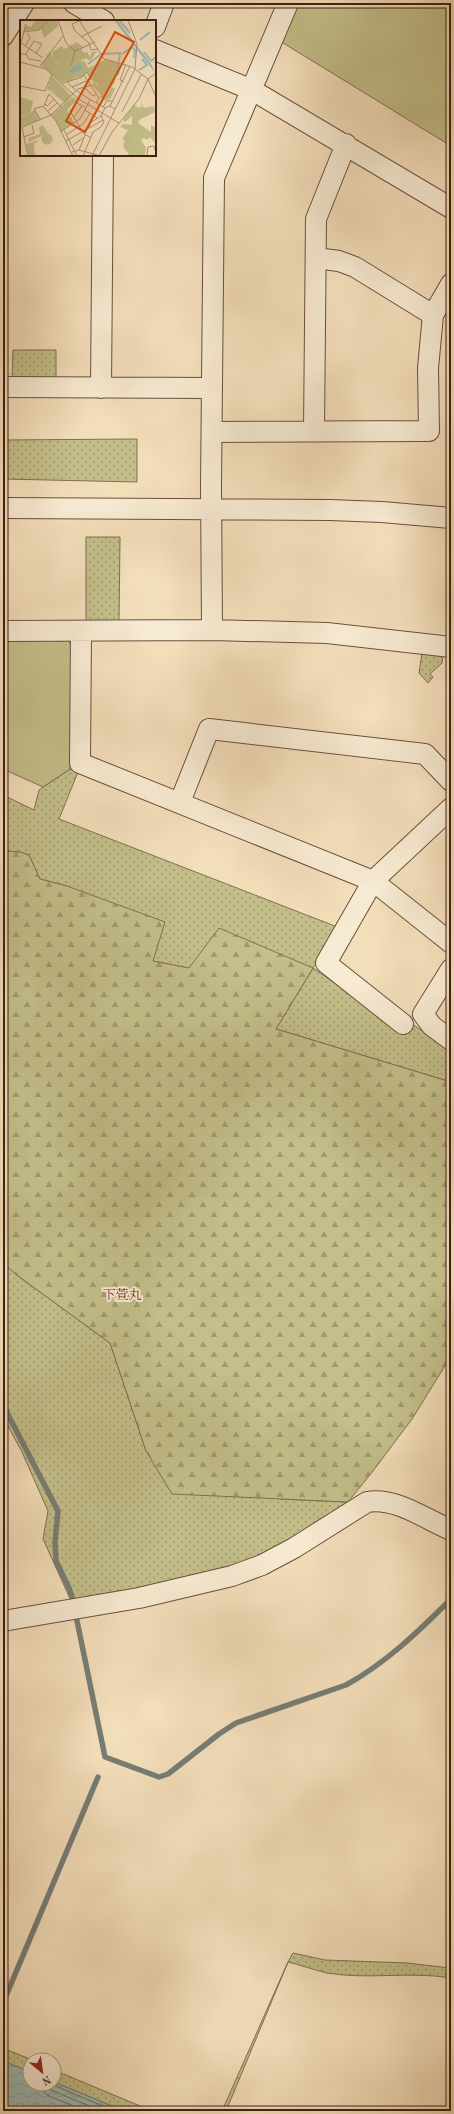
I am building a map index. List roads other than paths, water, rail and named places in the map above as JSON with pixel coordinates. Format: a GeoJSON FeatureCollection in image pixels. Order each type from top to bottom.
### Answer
{"type":"FeatureCollection","features":[{"type":"Feature","properties":{"kind":"street"},"geometry":{"type":"LineString","coordinates":[[3,36],[24,3]]}},
{"type":"Feature","properties":{"kind":"street"},"geometry":{"type":"LineString","coordinates":[[74,3],[102,20]]}},
{"type":"Feature","properties":{"kind":"street"},"geometry":{"type":"LineString","coordinates":[[156,24],[164,3]]}},
{"type":"Feature","properties":{"kind":"street"},"geometry":{"type":"LineString","coordinates":[[212,630],[214,178],[288,3]]}},
{"type":"Feature","properties":{"kind":"street"},"geometry":{"type":"LineString","coordinates":[[156,50],[252,90],[346,144],[451,208]]}},
{"type":"Feature","properties":{"kind":"street"},"geometry":{"type":"LineString","coordinates":[[314,431],[316,219],[346,144]]}},
{"type":"Feature","properties":{"kind":"street"},"geometry":{"type":"LineString","coordinates":[[101,388],[103,156]]}},
{"type":"Feature","properties":{"kind":"street"},"geometry":{"type":"LineString","coordinates":[[316,258],[339,261],[355,267],[433,315]]}},
{"type":"Feature","properties":{"kind":"street"},"geometry":{"type":"LineString","coordinates":[[213,432],[429,430],[428,368],[433,315],[451,284]]}},
{"type":"Feature","properties":{"kind":"street"},"geometry":{"type":"LineString","coordinates":[[3,387],[212,388]]}},
{"type":"Feature","properties":{"kind":"street"},"geometry":{"type":"LineString","coordinates":[[3,508],[352,511],[451,518]]}},
{"type":"Feature","properties":{"kind":"street"},"geometry":{"type":"LineString","coordinates":[[3,631],[212,630],[327,632],[451,647]]}},
{"type":"Feature","properties":{"kind":"street"},"geometry":{"type":"LineString","coordinates":[[81,631],[80,763],[373,881],[451,943]]}},
{"type":"Feature","properties":{"kind":"street"},"geometry":{"type":"LineString","coordinates":[[180,802],[209,730],[425,754],[451,781]]}},
{"type":"Feature","properties":{"kind":"street"},"geometry":{"type":"LineString","coordinates":[[403,1024],[326,963],[373,881],[451,808]]}},
{"type":"Feature","properties":{"kind":"street"},"geometry":{"type":"LineString","coordinates":[[451,969],[424,1014],[432,1026],[451,1040]]}},
{"type":"Feature","properties":{"kind":"street"},"geometry":{"type":"LineString","coordinates":[[3,1621],[139,1598],[232,1576],[262,1565],[294,1548],[367,1502],[378,1500],[392,1503],[451,1530]]}},
{"type":"Feature","properties":{"kind":"water"},"geometry":{"type":"Polygon","coordinates":[[[3,2061],[22,2069],[22,2092],[62,2092],[62,2085],[124,2111],[3,2111],[3,2061]]]}},
{"type":"Feature","properties":{"kind":"waterway"},"geometry":{"type":"LineString","coordinates":[[3,1405],[58,1511],[55,1542],[56,1561],[73,1600]]}},
{"type":"Feature","properties":{"kind":"waterway"},"geometry":{"type":"LineString","coordinates":[[76,1616],[105,1757],[159,1777],[168,1774],[219,1734],[236,1723],[346,1685],[361,1676],[402,1646],[451,1599]]}},
{"type":"Feature","properties":{"kind":"waterway"},"geometry":{"type":"LineString","coordinates":[[3,2003],[98,1777]]}},
{"type":"Feature","properties":{"kind":"district","name":"下萱丸"},"geometry":{"type":"Point","coordinates":[122,1294]}}]}
